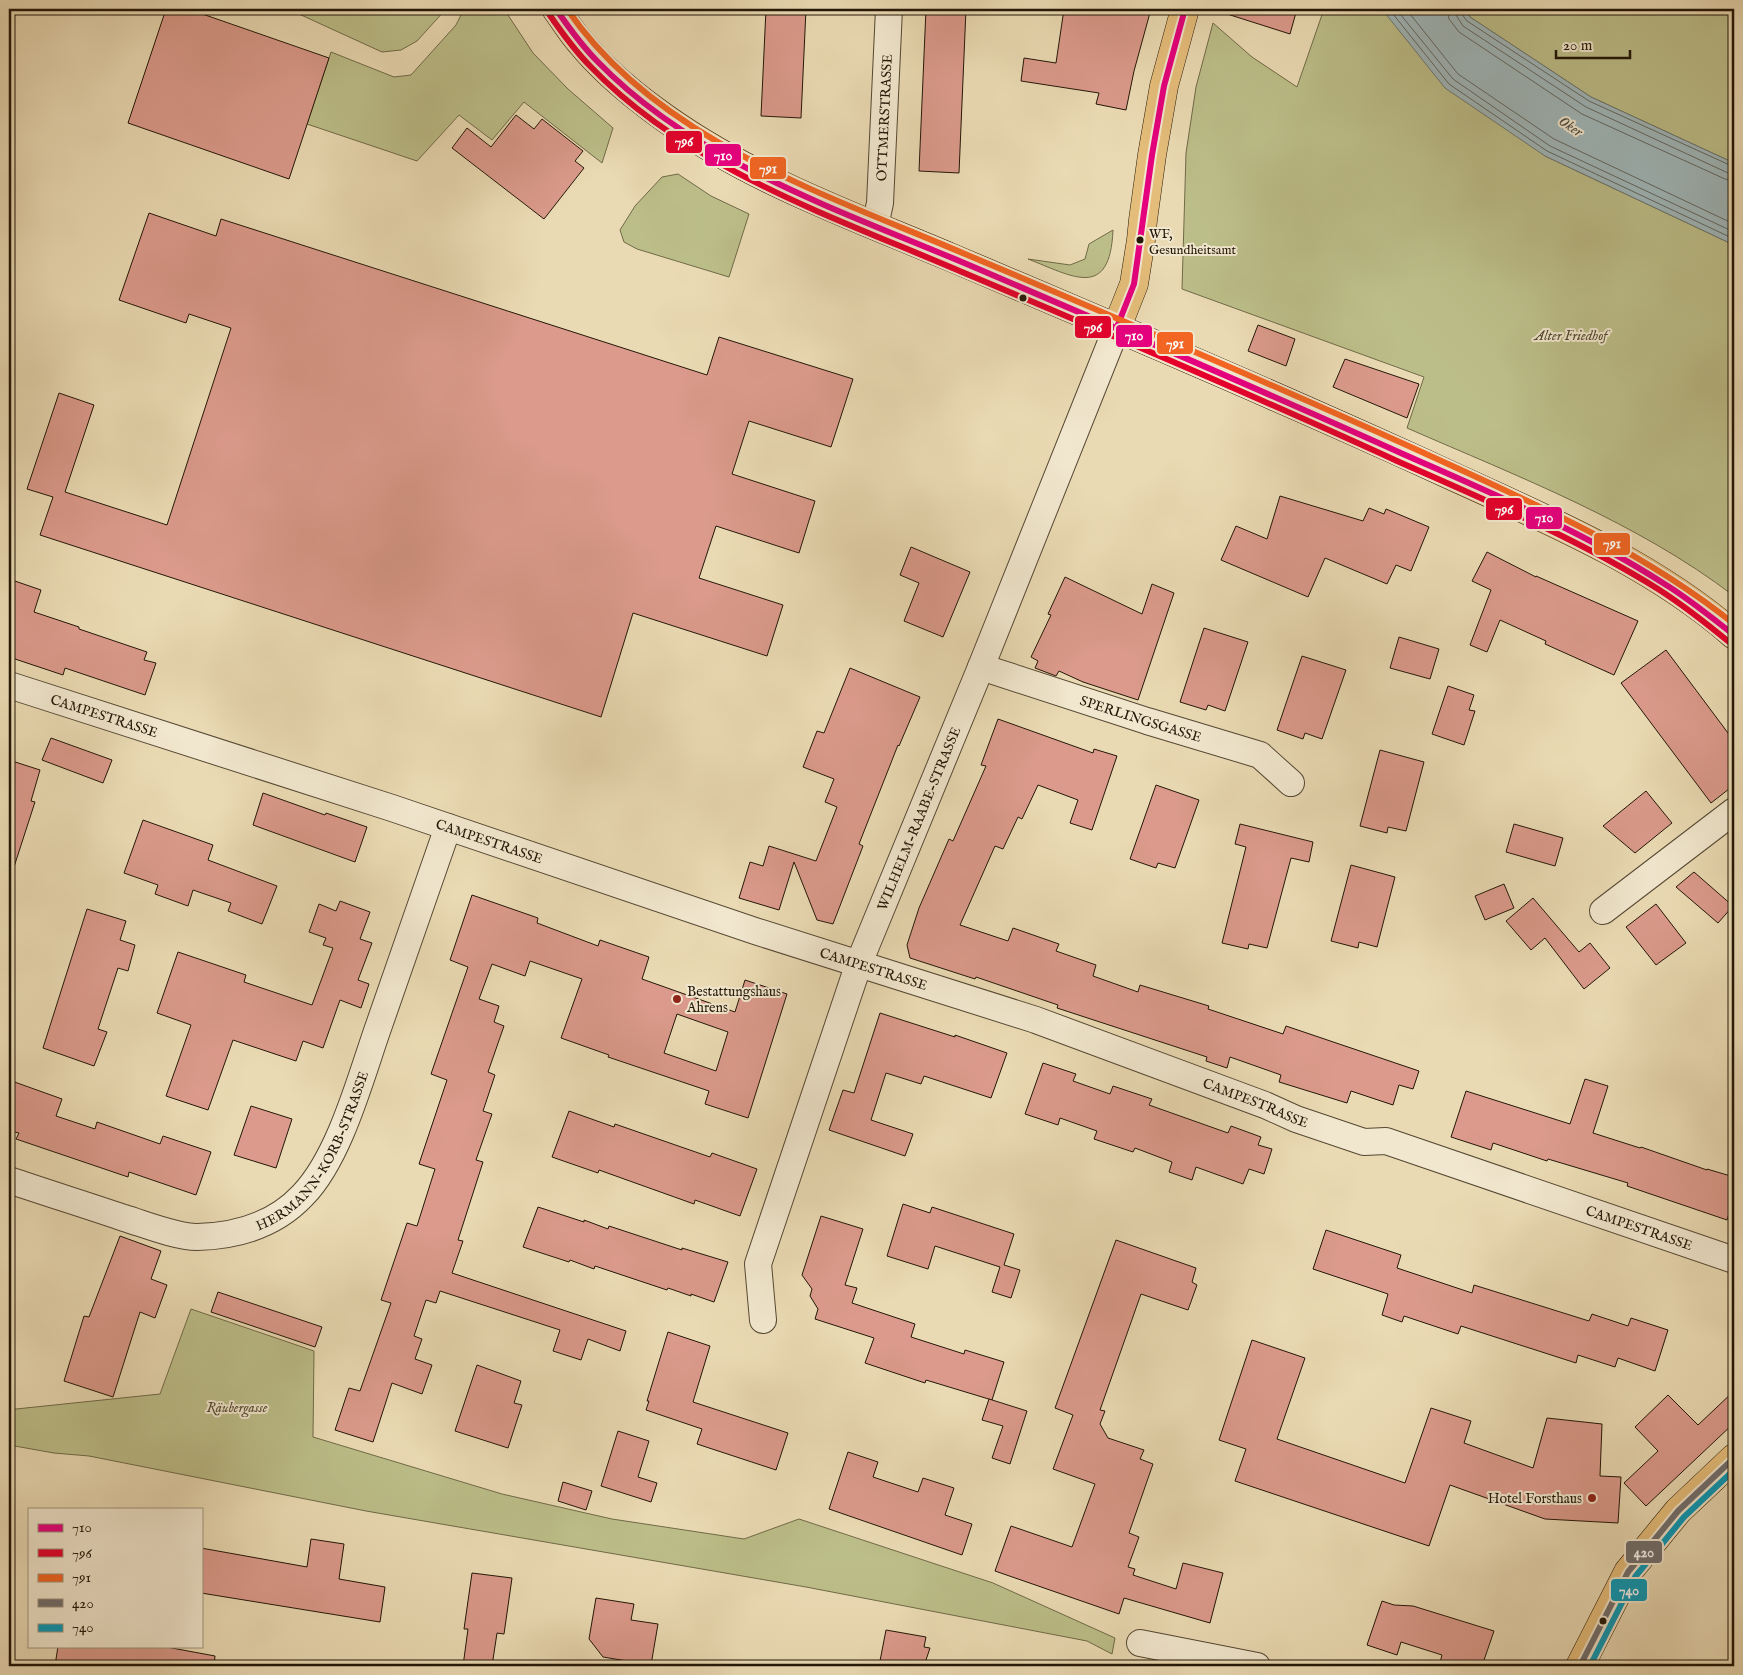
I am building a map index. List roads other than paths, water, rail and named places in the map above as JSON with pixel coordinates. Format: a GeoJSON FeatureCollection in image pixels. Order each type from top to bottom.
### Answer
{"type":"FeatureCollection","features":[{"type":"Feature","properties":{"kind":"main road"},"geometry":{"type":"LineString","coordinates":[[556,9],[578,41],[605,70],[631,93],[670,122],[718,153],[770,180],[875,226],[1117,327],[1318,415],[1588,540],[1667,583],[1734,635]]}},
{"type":"Feature","properties":{"kind":"main road"},"geometry":{"type":"LineString","coordinates":[[1117,327],[1134,284],[1152,155],[1164,86],[1185,9]]}},
{"type":"Feature","properties":{"kind":"main road"},"geometry":{"type":"LineString","coordinates":[[1580,1666],[1628,1572],[1678,1510],[1734,1458]]}},
{"type":"Feature","properties":{"kind":"street","name":"OTTMERSTRASSE"},"geometry":{"type":"LineString","coordinates":[[875,226],[880,202],[889,9]]}},
{"type":"Feature","properties":{"kind":"street","name":"WILHELM-RAABE-STRASSE"},"geometry":{"type":"LineString","coordinates":[[763,1320],[758,1264],[860,963],[1117,327]]}},
{"type":"Feature","properties":{"kind":"street","name":"SPERLINGSGASSE"},"geometry":{"type":"LineString","coordinates":[[981,667],[1146,721],[1260,755],[1291,783]]}},
{"type":"Feature","properties":{"kind":"street","name":"CAMPESTRASSE"},"geometry":{"type":"LineString","coordinates":[[9,685],[448,827],[755,931],[1036,1020],[1265,1105],[1296,1119],[1364,1142],[1386,1141],[1734,1260]]}},
{"type":"Feature","properties":{"kind":"street"},"geometry":{"type":"LineString","coordinates":[[1603,912],[1734,812]]}},
{"type":"Feature","properties":{"kind":"street","name":"HERMANN-KORB-STRASSE"},"geometry":{"type":"LineString","coordinates":[[9,1180],[158,1229],[194,1237],[228,1235],[256,1228],[282,1213],[303,1196],[318,1177],[333,1151],[356,1092],[448,827]]}},
{"type":"Feature","properties":{"kind":"street"},"geometry":{"type":"LineString","coordinates":[[1140,1643],[1257,1666]]}},
{"type":"Feature","properties":{"kind":"water","name":"Oker"},"geometry":{"type":"Polygon","coordinates":[[[1384,9],[1465,9],[1470,17],[1591,97],[1734,163],[1734,245],[1545,156],[1445,88],[1385,13],[1384,9]]]}},
{"type":"Feature","properties":{"kind":"place","name":"WF, Gesundheitsamt"},"geometry":{"type":"Point","coordinates":[1140,240]}},
{"type":"Feature","properties":{"kind":"place","name":"Bestattungshaus Ahrens"},"geometry":{"type":"Point","coordinates":[677,999]}},
{"type":"Feature","properties":{"kind":"place","name":"Hotel Forsthaus"},"geometry":{"type":"Point","coordinates":[1592,1498]}},
{"type":"Feature","properties":{"kind":"park label","name":"Alter Friedhof"},"geometry":{"type":"Point","coordinates":[1571,335]}},
{"type":"Feature","properties":{"kind":"park label","name":"Räubergasse"},"geometry":{"type":"Point","coordinates":[237,1407]}}]}
